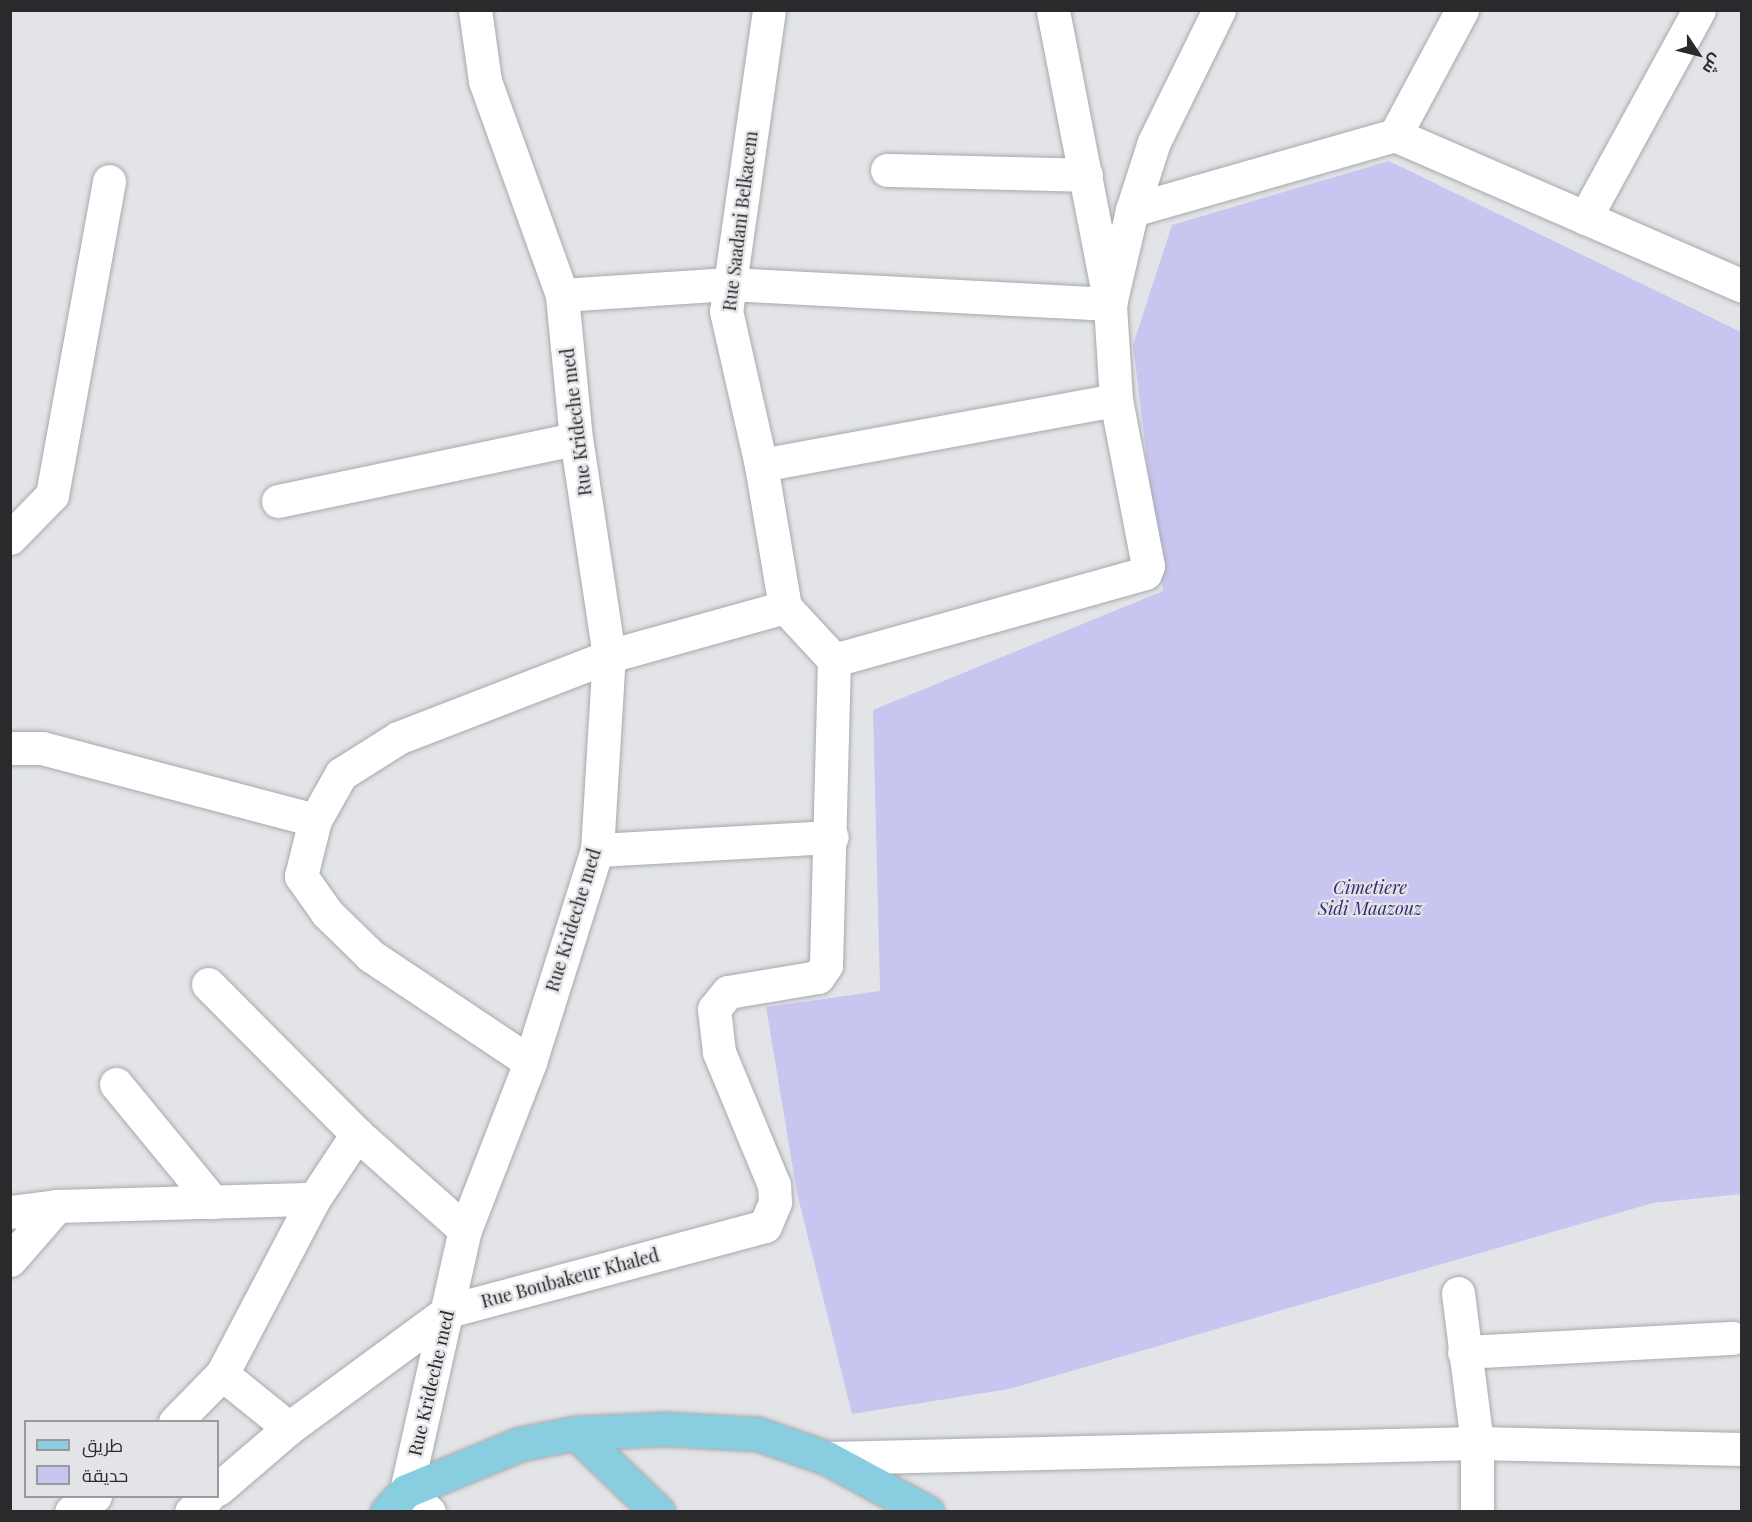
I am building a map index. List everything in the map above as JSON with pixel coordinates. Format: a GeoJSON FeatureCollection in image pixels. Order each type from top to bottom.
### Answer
{"type":"FeatureCollection","features":[{"type":"Feature","properties":{"kind":"main road"},"geometry":{"type":"LineString","coordinates":[[407,1505],[520,1444],[576,1433],[665,1429],[758,1434],[827,1458],[914,1509]]}},
{"type":"Feature","properties":{"kind":"main road"},"geometry":{"type":"LineString","coordinates":[[576,1433],[658,1512]]}},
{"type":"Feature","properties":{"kind":"street","name":"Rue Krideche med"},"geometry":{"type":"LineString","coordinates":[[407,1505],[465,1230],[530,1062],[597,850],[609,656],[576,439],[562,295],[484,81],[475,10]]}},
{"type":"Feature","properties":{"kind":"street","name":"Rue Saadani Belkacem"},"geometry":{"type":"LineString","coordinates":[[769,10],[726,310],[761,465],[785,607]]}},
{"type":"Feature","properties":{"kind":"street"},"geometry":{"type":"LineString","coordinates":[[834,660],[1145,573],[1148,566],[1116,400],[1110,304],[1053,10]]}},
{"type":"Feature","properties":{"kind":"street"},"geometry":{"type":"LineString","coordinates":[[1110,304],[1132,210],[1154,142],[1219,10]]}},
{"type":"Feature","properties":{"kind":"street"},"geometry":{"type":"LineString","coordinates":[[1395,135],[1462,10]]}},
{"type":"Feature","properties":{"kind":"street"},"geometry":{"type":"LineString","coordinates":[[1585,218],[1699,10]]}},
{"type":"Feature","properties":{"kind":"street"},"geometry":{"type":"LineString","coordinates":[[1132,210],[1395,135],[1742,286]]}},
{"type":"Feature","properties":{"kind":"street"},"geometry":{"type":"LineString","coordinates":[[887,170],[1086,175]]}},
{"type":"Feature","properties":{"kind":"street"},"geometry":{"type":"LineString","coordinates":[[10,538],[52,495],[109,182]]}},
{"type":"Feature","properties":{"kind":"street"},"geometry":{"type":"LineString","coordinates":[[562,295],[729,284],[1110,304]]}},
{"type":"Feature","properties":{"kind":"street"},"geometry":{"type":"LineString","coordinates":[[761,465],[1116,400]]}},
{"type":"Feature","properties":{"kind":"street"},"geometry":{"type":"LineString","coordinates":[[278,501],[576,439]]}},
{"type":"Feature","properties":{"kind":"street"},"geometry":{"type":"LineString","coordinates":[[530,1062],[371,956],[327,913],[302,876],[315,820],[341,774],[398,738],[609,656],[785,607],[834,660],[832,837],[597,850]]}},
{"type":"Feature","properties":{"kind":"street"},"geometry":{"type":"LineString","coordinates":[[10,748],[42,748],[315,820]]}},
{"type":"Feature","properties":{"kind":"street","name":"Rue Boubakeur Khaled"},"geometry":{"type":"LineString","coordinates":[[219,1488],[289,1428],[448,1311],[765,1226],[775,1202],[774,1185],[719,1052],[714,1009],[729,992],[818,977],[826,965],[832,837]]}},
{"type":"Feature","properties":{"kind":"street"},"geometry":{"type":"LineString","coordinates":[[208,984],[357,1134],[465,1230]]}},
{"type":"Feature","properties":{"kind":"street"},"geometry":{"type":"LineString","coordinates":[[116,1084],[213,1202]]}},
{"type":"Feature","properties":{"kind":"street"},"geometry":{"type":"LineString","coordinates":[[177,1420],[222,1374],[314,1199],[357,1134]]}},
{"type":"Feature","properties":{"kind":"street"},"geometry":{"type":"LineString","coordinates":[[10,1212],[57,1206],[314,1199]]}},
{"type":"Feature","properties":{"kind":"street"},"geometry":{"type":"LineString","coordinates":[[10,1260],[57,1206]]}},
{"type":"Feature","properties":{"kind":"street"},"geometry":{"type":"LineString","coordinates":[[1458,1293],[1464,1352],[1478,1443],[1478,1512]]}},
{"type":"Feature","properties":{"kind":"street"},"geometry":{"type":"LineString","coordinates":[[1464,1352],[1733,1338]]}},
{"type":"Feature","properties":{"kind":"street"},"geometry":{"type":"LineString","coordinates":[[222,1374],[289,1428]]}},
{"type":"Feature","properties":{"kind":"street"},"geometry":{"type":"LineString","coordinates":[[827,1458],[1478,1443],[1742,1449]]}},
{"type":"Feature","properties":{"kind":"street"},"geometry":{"type":"LineString","coordinates":[[71,1512],[93,1498]]}},
{"type":"Feature","properties":{"kind":"street"},"geometry":{"type":"LineString","coordinates":[[191,1512],[207,1498]]}},
{"type":"Feature","properties":{"kind":"green space","name":"Cimetiere Sidi Maazouz"},"geometry":{"type":"Polygon","coordinates":[[[1389,161],[1741,332],[1741,1194],[1653,1203],[1009,1389],[852,1414],[797,1193],[766,1007],[880,991],[873,710],[1163,591],[1133,345],[1172,225],[1389,161]]]}}]}
